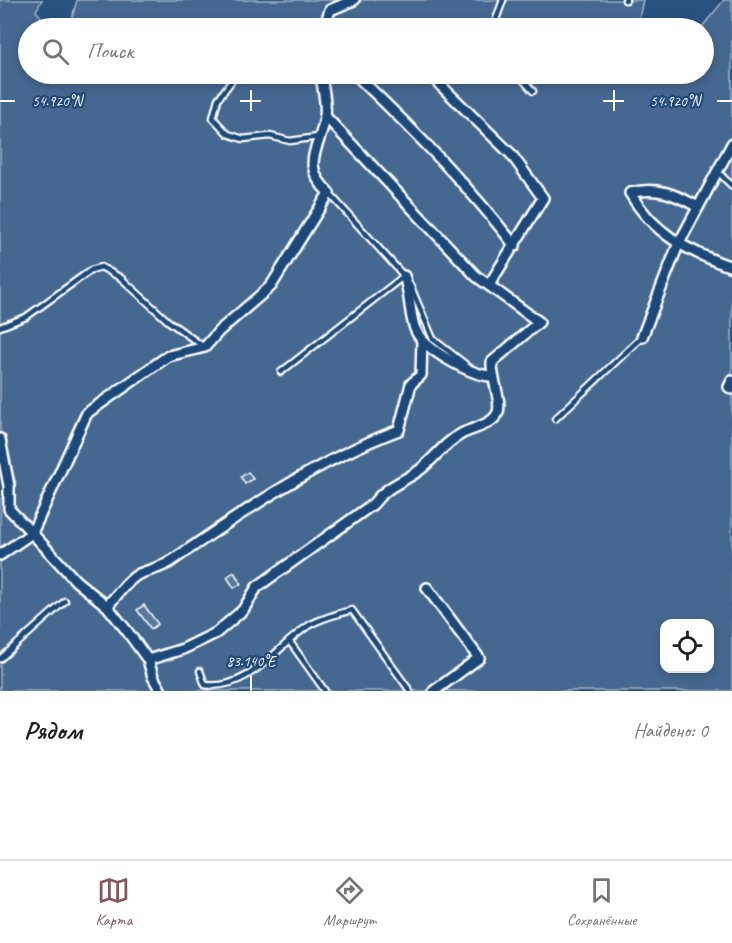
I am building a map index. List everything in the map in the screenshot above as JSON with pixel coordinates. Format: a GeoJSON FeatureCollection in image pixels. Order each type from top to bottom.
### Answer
{"type":"FeatureCollection","features":[{"type":"Feature","properties":{"kind":"street"},"geometry":{"type":"LineString","coordinates":[[327,18],[330,10],[354,0]]}},
{"type":"Feature","properties":{"kind":"street"},"geometry":{"type":"LineString","coordinates":[[0,555],[32,533],[87,413],[168,356],[205,347],[219,331],[271,286],[329,193],[317,181],[312,161],[325,116],[322,84]]}},
{"type":"Feature","properties":{"kind":"street"},"geometry":{"type":"LineString","coordinates":[[365,84],[406,122],[479,200],[515,246]]}},
{"type":"Feature","properties":{"kind":"street"},"geometry":{"type":"LineString","coordinates":[[439,84],[511,154],[543,198],[489,285]]}},
{"type":"Feature","properties":{"kind":"street"},"geometry":{"type":"LineString","coordinates":[[148,660],[183,649],[216,633],[243,610],[257,587],[373,504],[383,490],[422,468],[453,438],[493,420],[499,411],[499,399],[491,376],[492,362],[539,322],[476,276],[325,116]]}},
{"type":"Feature","properties":{"kind":"street"},"geometry":{"type":"LineString","coordinates":[[642,337],[678,245],[732,144]]}},
{"type":"Feature","properties":{"kind":"street"},"geometry":{"type":"LineString","coordinates":[[698,207],[672,192],[646,189],[630,193],[641,212],[648,216],[658,231],[678,245],[732,267]]}},
{"type":"Feature","properties":{"kind":"street"},"geometry":{"type":"LineString","coordinates":[[404,276],[410,292],[415,329],[422,340],[479,376],[491,376]]}},
{"type":"Feature","properties":{"kind":"street"},"geometry":{"type":"LineString","coordinates":[[107,606],[138,575],[161,568],[224,525],[335,458],[362,444],[399,430],[411,384],[421,375],[422,340]]}},
{"type":"Feature","properties":{"kind":"street"},"geometry":{"type":"LineString","coordinates":[[732,381],[729,387],[732,389]]}},
{"type":"Feature","properties":{"kind":"street"},"geometry":{"type":"LineString","coordinates":[[0,439],[9,486],[9,509],[76,581],[107,606],[148,660],[153,677],[161,691]]}},
{"type":"Feature","properties":{"kind":"street"},"geometry":{"type":"LineString","coordinates":[[427,588],[479,658],[434,691]]}},
{"type":"Feature","properties":{"kind":"lane"},"geometry":{"type":"LineString","coordinates":[[497,18],[503,0]]}},
{"type":"Feature","properties":{"kind":"lane"},"geometry":{"type":"LineString","coordinates":[[229,84],[218,99],[213,118],[228,134],[243,139],[270,136],[290,141],[318,137]]}},
{"type":"Feature","properties":{"kind":"lane"},"geometry":{"type":"LineString","coordinates":[[527,84],[533,91]]}},
{"type":"Feature","properties":{"kind":"lane"},"geometry":{"type":"LineString","coordinates":[[718,172],[732,186]]}},
{"type":"Feature","properties":{"kind":"lane"},"geometry":{"type":"LineString","coordinates":[[329,193],[404,276],[419,302],[433,339],[479,374],[491,376]]}},
{"type":"Feature","properties":{"kind":"lane"},"geometry":{"type":"LineString","coordinates":[[0,327],[26,317],[91,270],[101,267],[121,278],[168,321],[205,347]]}},
{"type":"Feature","properties":{"kind":"lane"},"geometry":{"type":"LineString","coordinates":[[281,372],[404,276]]}},
{"type":"Feature","properties":{"kind":"lane"},"geometry":{"type":"LineString","coordinates":[[555,419],[642,337]]}},
{"type":"Feature","properties":{"kind":"lane"},"geometry":{"type":"LineString","coordinates":[[0,659],[65,601]]}},
{"type":"Feature","properties":{"kind":"lane"},"geometry":{"type":"LineString","coordinates":[[200,671],[205,685],[215,688],[233,688],[247,681],[309,626],[352,610],[410,691]]}},
{"type":"Feature","properties":{"kind":"lane"},"geometry":{"type":"LineString","coordinates":[[290,642],[325,691]]}},
{"type":"Feature","properties":{"kind":"shaded area"},"geometry":{"type":"Polygon","coordinates":[[[0,0],[42,0],[36,11],[42,18],[18,18],[18,84],[714,84],[714,18],[709,18],[724,0],[732,0],[732,691],[0,691],[0,499],[16,483],[3,442],[0,443],[0,0]]]}},
{"type":"Feature","properties":{"kind":"shaded area"},"geometry":{"type":"Polygon","coordinates":[[[77,0],[643,0],[639,18],[72,18],[77,0]]]}},
{"type":"Feature","properties":{"kind":"building"},"geometry":{"type":"Polygon","coordinates":[[[248,472],[253,479],[245,484],[241,477],[248,472]]]}},
{"type":"Feature","properties":{"kind":"building"},"geometry":{"type":"Polygon","coordinates":[[[234,572],[241,584],[234,588],[227,577],[234,572]]]}},
{"type":"Feature","properties":{"kind":"building"},"geometry":{"type":"Polygon","coordinates":[[[144,605],[158,624],[151,629],[137,610],[144,605]]]}}]}
